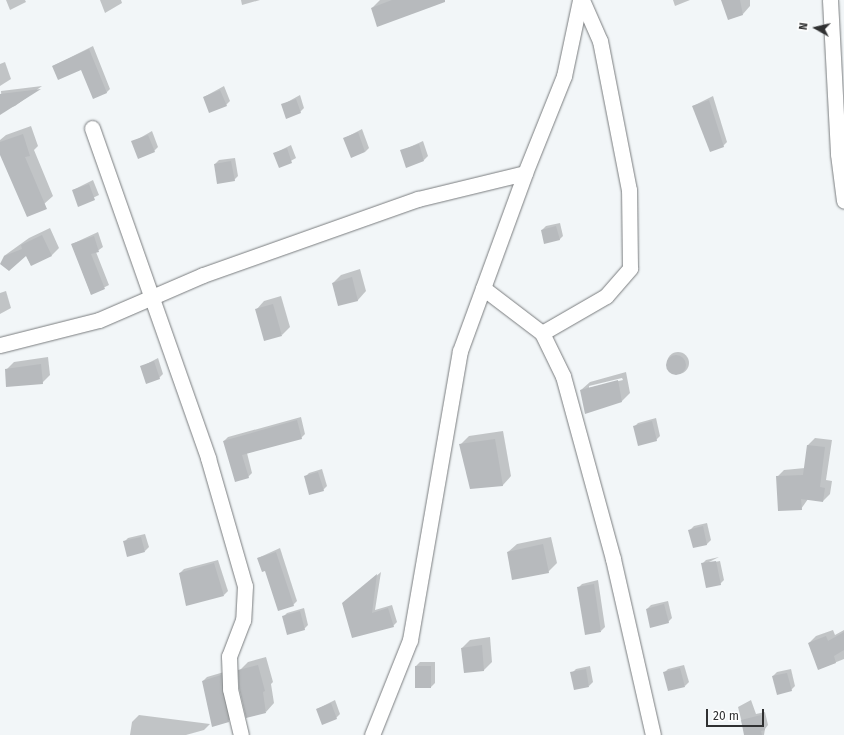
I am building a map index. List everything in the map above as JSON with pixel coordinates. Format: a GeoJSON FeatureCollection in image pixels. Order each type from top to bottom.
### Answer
{"type":"FeatureCollection","features":[{"type":"Feature","properties":{"kind":"street"},"geometry":{"type":"LineString","coordinates":[[372,735],[410,640],[460,351],[525,173],[564,76],[581,0]]}},
{"type":"Feature","properties":{"kind":"street"},"geometry":{"type":"LineString","coordinates":[[542,333],[606,296],[630,268],[630,190],[600,41],[581,0]]}},
{"type":"Feature","properties":{"kind":"street"},"geometry":{"type":"LineString","coordinates":[[830,0],[838,154],[844,201]]}},
{"type":"Feature","properties":{"kind":"street"},"geometry":{"type":"LineString","coordinates":[[92,128],[208,458],[245,586],[243,620],[229,656],[230,689],[241,735]]}},
{"type":"Feature","properties":{"kind":"street"},"geometry":{"type":"LineString","coordinates":[[0,345],[99,320],[203,275],[418,199],[525,173]]}},
{"type":"Feature","properties":{"kind":"street"},"geometry":{"type":"LineString","coordinates":[[483,288],[542,333],[564,376],[613,559],[652,735]]}},
{"type":"Feature","properties":{"kind":"building"},"geometry":{"type":"Polygon","coordinates":[[[392,0],[445,0],[445,2],[377,27],[371,8],[392,0]]]}},
{"type":"Feature","properties":{"kind":"building"},"geometry":{"type":"Polygon","coordinates":[[[721,0],[740,0],[743,15],[728,20],[721,0]]]}},
{"type":"Feature","properties":{"kind":"building"},"geometry":{"type":"Polygon","coordinates":[[[89,49],[107,93],[93,99],[81,70],[58,80],[52,66],[89,49]]]}},
{"type":"Feature","properties":{"kind":"building"},"geometry":{"type":"Polygon","coordinates":[[[41,89],[0,115],[0,94],[41,89]]]}},
{"type":"Feature","properties":{"kind":"building"},"geometry":{"type":"Polygon","coordinates":[[[220,90],[227,106],[209,113],[203,97],[220,90]]]}},
{"type":"Feature","properties":{"kind":"building"},"geometry":{"type":"Polygon","coordinates":[[[296,99],[301,113],[286,119],[281,104],[296,99]]]}},
{"type":"Feature","properties":{"kind":"building"},"geometry":{"type":"Polygon","coordinates":[[[709,100],[724,147],[710,152],[692,106],[709,100]]]}},
{"type":"Feature","properties":{"kind":"building"},"geometry":{"type":"Polygon","coordinates":[[[358,132],[365,152],[351,158],[343,138],[358,132]]]}},
{"type":"Feature","properties":{"kind":"building"},"geometry":{"type":"Polygon","coordinates":[[[23,134],[30,156],[25,157],[47,209],[27,217],[0,155],[0,142],[23,134]]]}},
{"type":"Feature","properties":{"kind":"building"},"geometry":{"type":"Polygon","coordinates":[[[148,135],[155,152],[138,159],[131,141],[148,135]]]}},
{"type":"Feature","properties":{"kind":"building"},"geometry":{"type":"Polygon","coordinates":[[[419,144],[424,161],[406,168],[400,150],[419,144]]]}},
{"type":"Feature","properties":{"kind":"building"},"geometry":{"type":"Polygon","coordinates":[[[287,148],[292,163],[279,168],[273,153],[287,148]]]}},
{"type":"Feature","properties":{"kind":"building"},"geometry":{"type":"Polygon","coordinates":[[[231,161],[235,181],[217,184],[214,164],[231,161]]]}},
{"type":"Feature","properties":{"kind":"building"},"geometry":{"type":"Polygon","coordinates":[[[89,184],[95,200],[78,207],[72,190],[89,184]]]}},
{"type":"Feature","properties":{"kind":"building"},"geometry":{"type":"Polygon","coordinates":[[[556,226],[560,240],[544,244],[541,230],[556,226]]]}},
{"type":"Feature","properties":{"kind":"building"},"geometry":{"type":"Polygon","coordinates":[[[42,235],[52,256],[31,266],[26,256],[9,271],[0,264],[4,256],[22,249],[21,245],[42,235]]]}},
{"type":"Feature","properties":{"kind":"building"},"geometry":{"type":"Polygon","coordinates":[[[94,236],[99,252],[91,254],[105,289],[91,295],[71,244],[94,236]]]}},
{"type":"Feature","properties":{"kind":"building"},"geometry":{"type":"Polygon","coordinates":[[[352,277],[358,301],[338,306],[332,283],[352,277]]]}},
{"type":"Feature","properties":{"kind":"building"},"geometry":{"type":"Polygon","coordinates":[[[273,304],[282,336],[264,341],[255,309],[273,304]]]}},
{"type":"Feature","properties":{"kind":"building"},"geometry":{"type":"Polygon","coordinates":[[[676,355],[683,358],[686,365],[683,372],[676,375],[669,372],[666,365],[669,358],[676,355]]]}},
{"type":"Feature","properties":{"kind":"building"},"geometry":{"type":"Polygon","coordinates":[[[154,361],[160,379],[146,384],[140,366],[154,361]]]}},
{"type":"Feature","properties":{"kind":"building"},"geometry":{"type":"Polygon","coordinates":[[[41,364],[43,384],[6,387],[5,369],[41,364]]]}},
{"type":"Feature","properties":{"kind":"building"},"geometry":{"type":"Polygon","coordinates":[[[618,380],[622,402],[585,414],[580,390],[618,380]]]}},
{"type":"Feature","properties":{"kind":"building"},"geometry":{"type":"Polygon","coordinates":[[[297,420],[302,439],[242,455],[249,478],[235,482],[223,441],[297,420]]]}},
{"type":"Feature","properties":{"kind":"building"},"geometry":{"type":"Polygon","coordinates":[[[652,421],[657,441],[638,446],[633,426],[652,421]]]}},
{"type":"Feature","properties":{"kind":"building"},"geometry":{"type":"Polygon","coordinates":[[[495,439],[503,486],[470,489],[459,444],[495,439]]]}},
{"type":"Feature","properties":{"kind":"building"},"geometry":{"type":"Polygon","coordinates":[[[807,445],[825,447],[820,487],[825,488],[823,502],[801,499],[802,510],[778,511],[776,476],[803,475],[807,445]]]}},
{"type":"Feature","properties":{"kind":"building"},"geometry":{"type":"Polygon","coordinates":[[[318,472],[324,491],[309,495],[304,476],[318,472]]]}},
{"type":"Feature","properties":{"kind":"building"},"geometry":{"type":"Polygon","coordinates":[[[703,526],[707,545],[693,548],[688,530],[703,526]]]}},
{"type":"Feature","properties":{"kind":"building"},"geometry":{"type":"Polygon","coordinates":[[[141,537],[145,552],[127,557],[123,541],[141,537]]]}},
{"type":"Feature","properties":{"kind":"building"},"geometry":{"type":"Polygon","coordinates":[[[543,544],[549,573],[512,580],[507,552],[543,544]]]}},
{"type":"Feature","properties":{"kind":"building"},"geometry":{"type":"Polygon","coordinates":[[[276,552],[294,606],[278,611],[265,571],[262,572],[257,558],[276,552]]]}},
{"type":"Feature","properties":{"kind":"building"},"geometry":{"type":"Polygon","coordinates":[[[716,561],[721,585],[706,588],[701,563],[716,561]]]}},
{"type":"Feature","properties":{"kind":"building"},"geometry":{"type":"Polygon","coordinates":[[[214,563],[224,596],[186,606],[179,573],[214,563]]]}},
{"type":"Feature","properties":{"kind":"building"},"geometry":{"type":"Polygon","coordinates":[[[377,574],[372,613],[388,608],[394,627],[352,638],[342,603],[377,574]]]}},
{"type":"Feature","properties":{"kind":"building"},"geometry":{"type":"Polygon","coordinates":[[[594,584],[601,632],[585,635],[577,587],[594,584]]]}},
{"type":"Feature","properties":{"kind":"building"},"geometry":{"type":"Polygon","coordinates":[[[664,604],[669,623],[650,628],[646,609],[664,604]]]}},
{"type":"Feature","properties":{"kind":"building"},"geometry":{"type":"Polygon","coordinates":[[[300,611],[305,630],[287,635],[282,616],[300,611]]]}},
{"type":"Feature","properties":{"kind":"building"},"geometry":{"type":"Polygon","coordinates":[[[844,632],[844,650],[834,656],[836,663],[818,670],[808,643],[826,636],[828,641],[844,632]]]}},
{"type":"Feature","properties":{"kind":"building"},"geometry":{"type":"Polygon","coordinates":[[[482,645],[484,671],[464,673],[461,648],[482,645]]]}},
{"type":"Feature","properties":{"kind":"building"},"geometry":{"type":"Polygon","coordinates":[[[258,665],[265,691],[263,692],[266,713],[246,718],[239,688],[238,670],[258,665]]]}},
{"type":"Feature","properties":{"kind":"building"},"geometry":{"type":"Polygon","coordinates":[[[415,666],[431,666],[431,688],[415,688],[415,666]]]}},
{"type":"Feature","properties":{"kind":"building"},"geometry":{"type":"Polygon","coordinates":[[[680,668],[685,687],[668,691],[663,672],[680,668]]]}},
{"type":"Feature","properties":{"kind":"building"},"geometry":{"type":"Polygon","coordinates":[[[586,669],[589,687],[574,690],[570,672],[586,669]]]}},
{"type":"Feature","properties":{"kind":"building"},"geometry":{"type":"Polygon","coordinates":[[[787,673],[792,691],[777,695],[772,676],[787,673]]]}},
{"type":"Feature","properties":{"kind":"building"},"geometry":{"type":"Polygon","coordinates":[[[221,675],[221,691],[229,722],[212,727],[202,681],[221,675]]]}},
{"type":"Feature","properties":{"kind":"building"},"geometry":{"type":"Polygon","coordinates":[[[331,703],[337,719],[322,725],[316,709],[331,703]]]}},
{"type":"Feature","properties":{"kind":"building"},"geometry":{"type":"Polygon","coordinates":[[[761,715],[765,730],[761,731],[762,735],[744,735],[741,720],[761,715]]]}}]}
